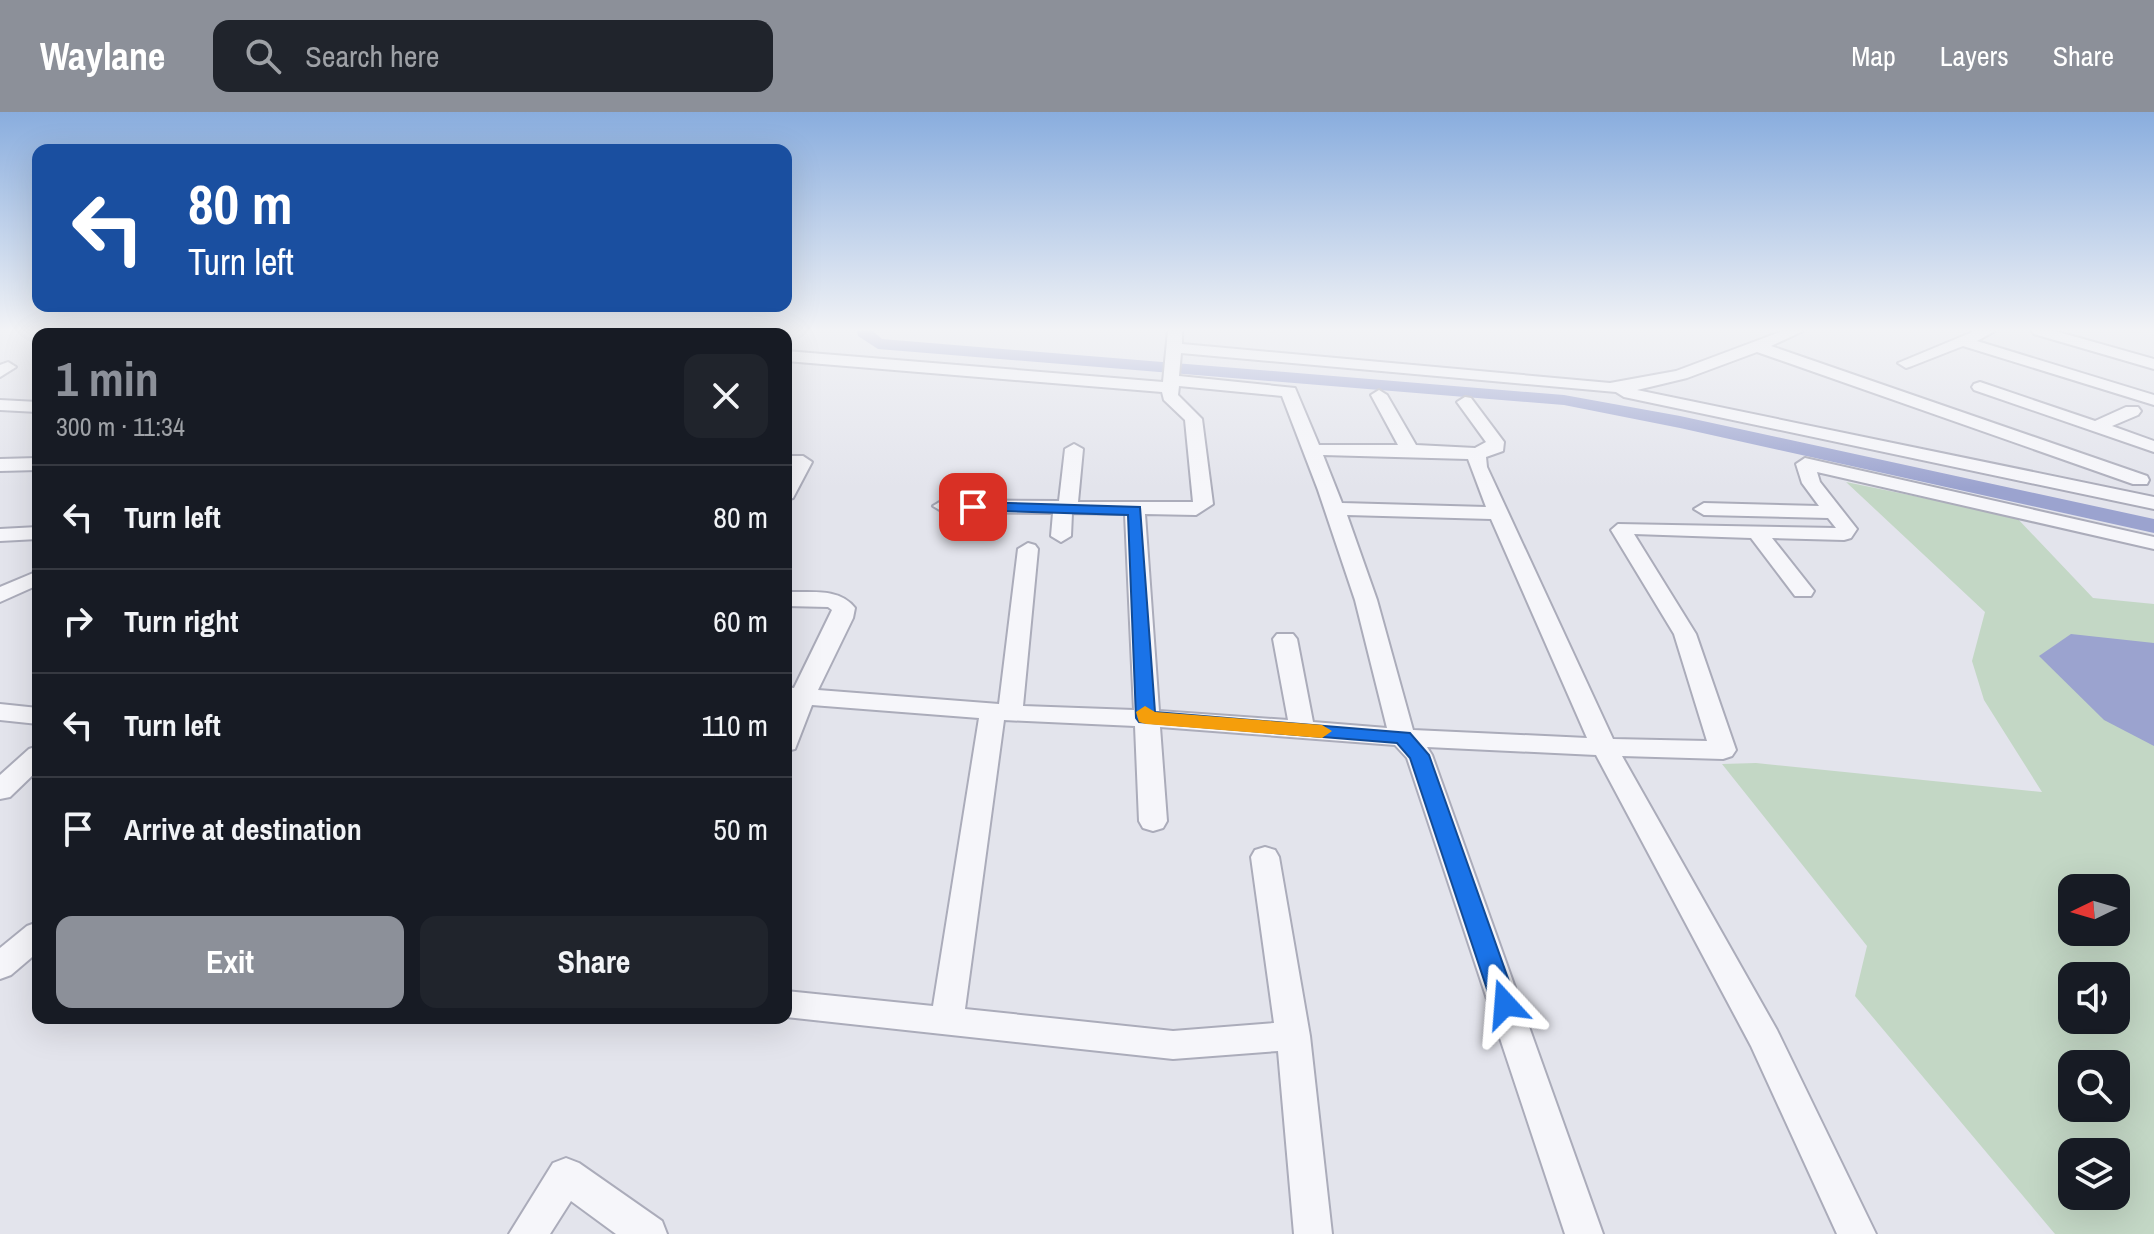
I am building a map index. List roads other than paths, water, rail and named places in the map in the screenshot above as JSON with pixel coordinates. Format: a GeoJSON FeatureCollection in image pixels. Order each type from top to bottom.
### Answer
{"type":"FeatureCollection","features":[{"type":"Feature","properties":{"kind":"street"},"geometry":{"type":"LineString","coordinates":[[943,506],[1196,509],[1203,504],[1193,419],[1189,411],[1170,396],[1171,383]]}},
{"type":"Feature","properties":{"kind":"street"},"geometry":{"type":"LineString","coordinates":[[1253,383],[1289,392],[1335,509],[1366,600],[1403,738],[1419,755],[1584,1234]]}},
{"type":"Feature","properties":{"kind":"street"},"geometry":{"type":"LineString","coordinates":[[1526,383],[1610,388],[2154,503]]}},
{"type":"Feature","properties":{"kind":"street"},"geometry":{"type":"LineString","coordinates":[[1610,388],[1651,383]]}},
{"type":"Feature","properties":{"kind":"street"},"geometry":{"type":"LineString","coordinates":[[1868,383],[2147,476]]}},
{"type":"Feature","properties":{"kind":"street"},"geometry":{"type":"LineString","coordinates":[[2100,383],[2154,400]]}},
{"type":"Feature","properties":{"kind":"street"},"geometry":{"type":"LineString","coordinates":[[1980,387],[2154,447]]}},
{"type":"Feature","properties":{"kind":"street"},"geometry":{"type":"LineString","coordinates":[[1379,395],[1410,450]]}},
{"type":"Feature","properties":{"kind":"street"},"geometry":{"type":"LineString","coordinates":[[1312,450],[1477,454],[1497,447],[1465,402]]}},
{"type":"Feature","properties":{"kind":"street"},"geometry":{"type":"LineString","coordinates":[[0,405],[32,407]]}},
{"type":"Feature","properties":{"kind":"street"},"geometry":{"type":"LineString","coordinates":[[2096,427],[2132,411]]}},
{"type":"Feature","properties":{"kind":"street"},"geometry":{"type":"LineString","coordinates":[[1061,536],[1074,449]]}},
{"type":"Feature","properties":{"kind":"street"},"geometry":{"type":"LineString","coordinates":[[1477,454],[1478,467],[1603,745],[1765,1040],[1857,1234]]}},
{"type":"Feature","properties":{"kind":"street"},"geometry":{"type":"LineString","coordinates":[[792,462],[803,462],[792,483]]}},
{"type":"Feature","properties":{"kind":"street"},"geometry":{"type":"LineString","coordinates":[[0,465],[32,464]]}},
{"type":"Feature","properties":{"kind":"street"},"geometry":{"type":"LineString","coordinates":[[792,599],[834,600],[844,608],[794,695],[1001,712],[1146,718],[1510,745],[1723,750],[1685,634],[1621,530],[1632,526],[1844,534],[1847,529],[1806,475],[1805,464],[2154,543]]}},
{"type":"Feature","properties":{"kind":"street"},"geometry":{"type":"LineString","coordinates":[[2117,495],[2147,476]]}},
{"type":"Feature","properties":{"kind":"street"},"geometry":{"type":"LineString","coordinates":[[1335,509],[1500,513]]}},
{"type":"Feature","properties":{"kind":"street"},"geometry":{"type":"LineString","coordinates":[[1704,509],[1833,512]]}},
{"type":"Feature","properties":{"kind":"street"},"geometry":{"type":"LineString","coordinates":[[1135,510],[1153,821]]}},
{"type":"Feature","properties":{"kind":"street"},"geometry":{"type":"LineString","coordinates":[[1757,532],[1803,591]]}},
{"type":"Feature","properties":{"kind":"street"},"geometry":{"type":"LineString","coordinates":[[0,535],[32,533]]}},
{"type":"Feature","properties":{"kind":"street"},"geometry":{"type":"LineString","coordinates":[[947,1021],[1028,549]]}},
{"type":"Feature","properties":{"kind":"street"},"geometry":{"type":"LineString","coordinates":[[0,595],[32,580]]}},
{"type":"Feature","properties":{"kind":"street"},"geometry":{"type":"LineString","coordinates":[[1285,639],[1302,730]]}},
{"type":"Feature","properties":{"kind":"street"},"geometry":{"type":"LineString","coordinates":[[0,712],[32,715]]}},
{"type":"Feature","properties":{"kind":"street"},"geometry":{"type":"LineString","coordinates":[[0,790],[32,761]]}},
{"type":"Feature","properties":{"kind":"street"},"geometry":{"type":"LineString","coordinates":[[1265,857],[1293,1036],[1313,1234]]}},
{"type":"Feature","properties":{"kind":"street"},"geometry":{"type":"LineString","coordinates":[[0,966],[32,939]]}},
{"type":"Feature","properties":{"kind":"street"},"geometry":{"type":"LineString","coordinates":[[792,1005],[1173,1045],[1293,1036]]}},
{"type":"Feature","properties":{"kind":"street"},"geometry":{"type":"LineString","coordinates":[[528,1234],[566,1175],[648,1234]]}},
{"type":"Feature","properties":{"kind":"water"},"geometry":{"type":"Polygon","coordinates":[[[2071,634],[2154,643],[2154,746],[2104,720],[2039,656],[2071,634]]]}},
{"type":"Feature","properties":{"kind":"waterway"},"geometry":{"type":"LineString","coordinates":[[1360,383],[1564,400],[1680,422],[2154,526]]}}]}
